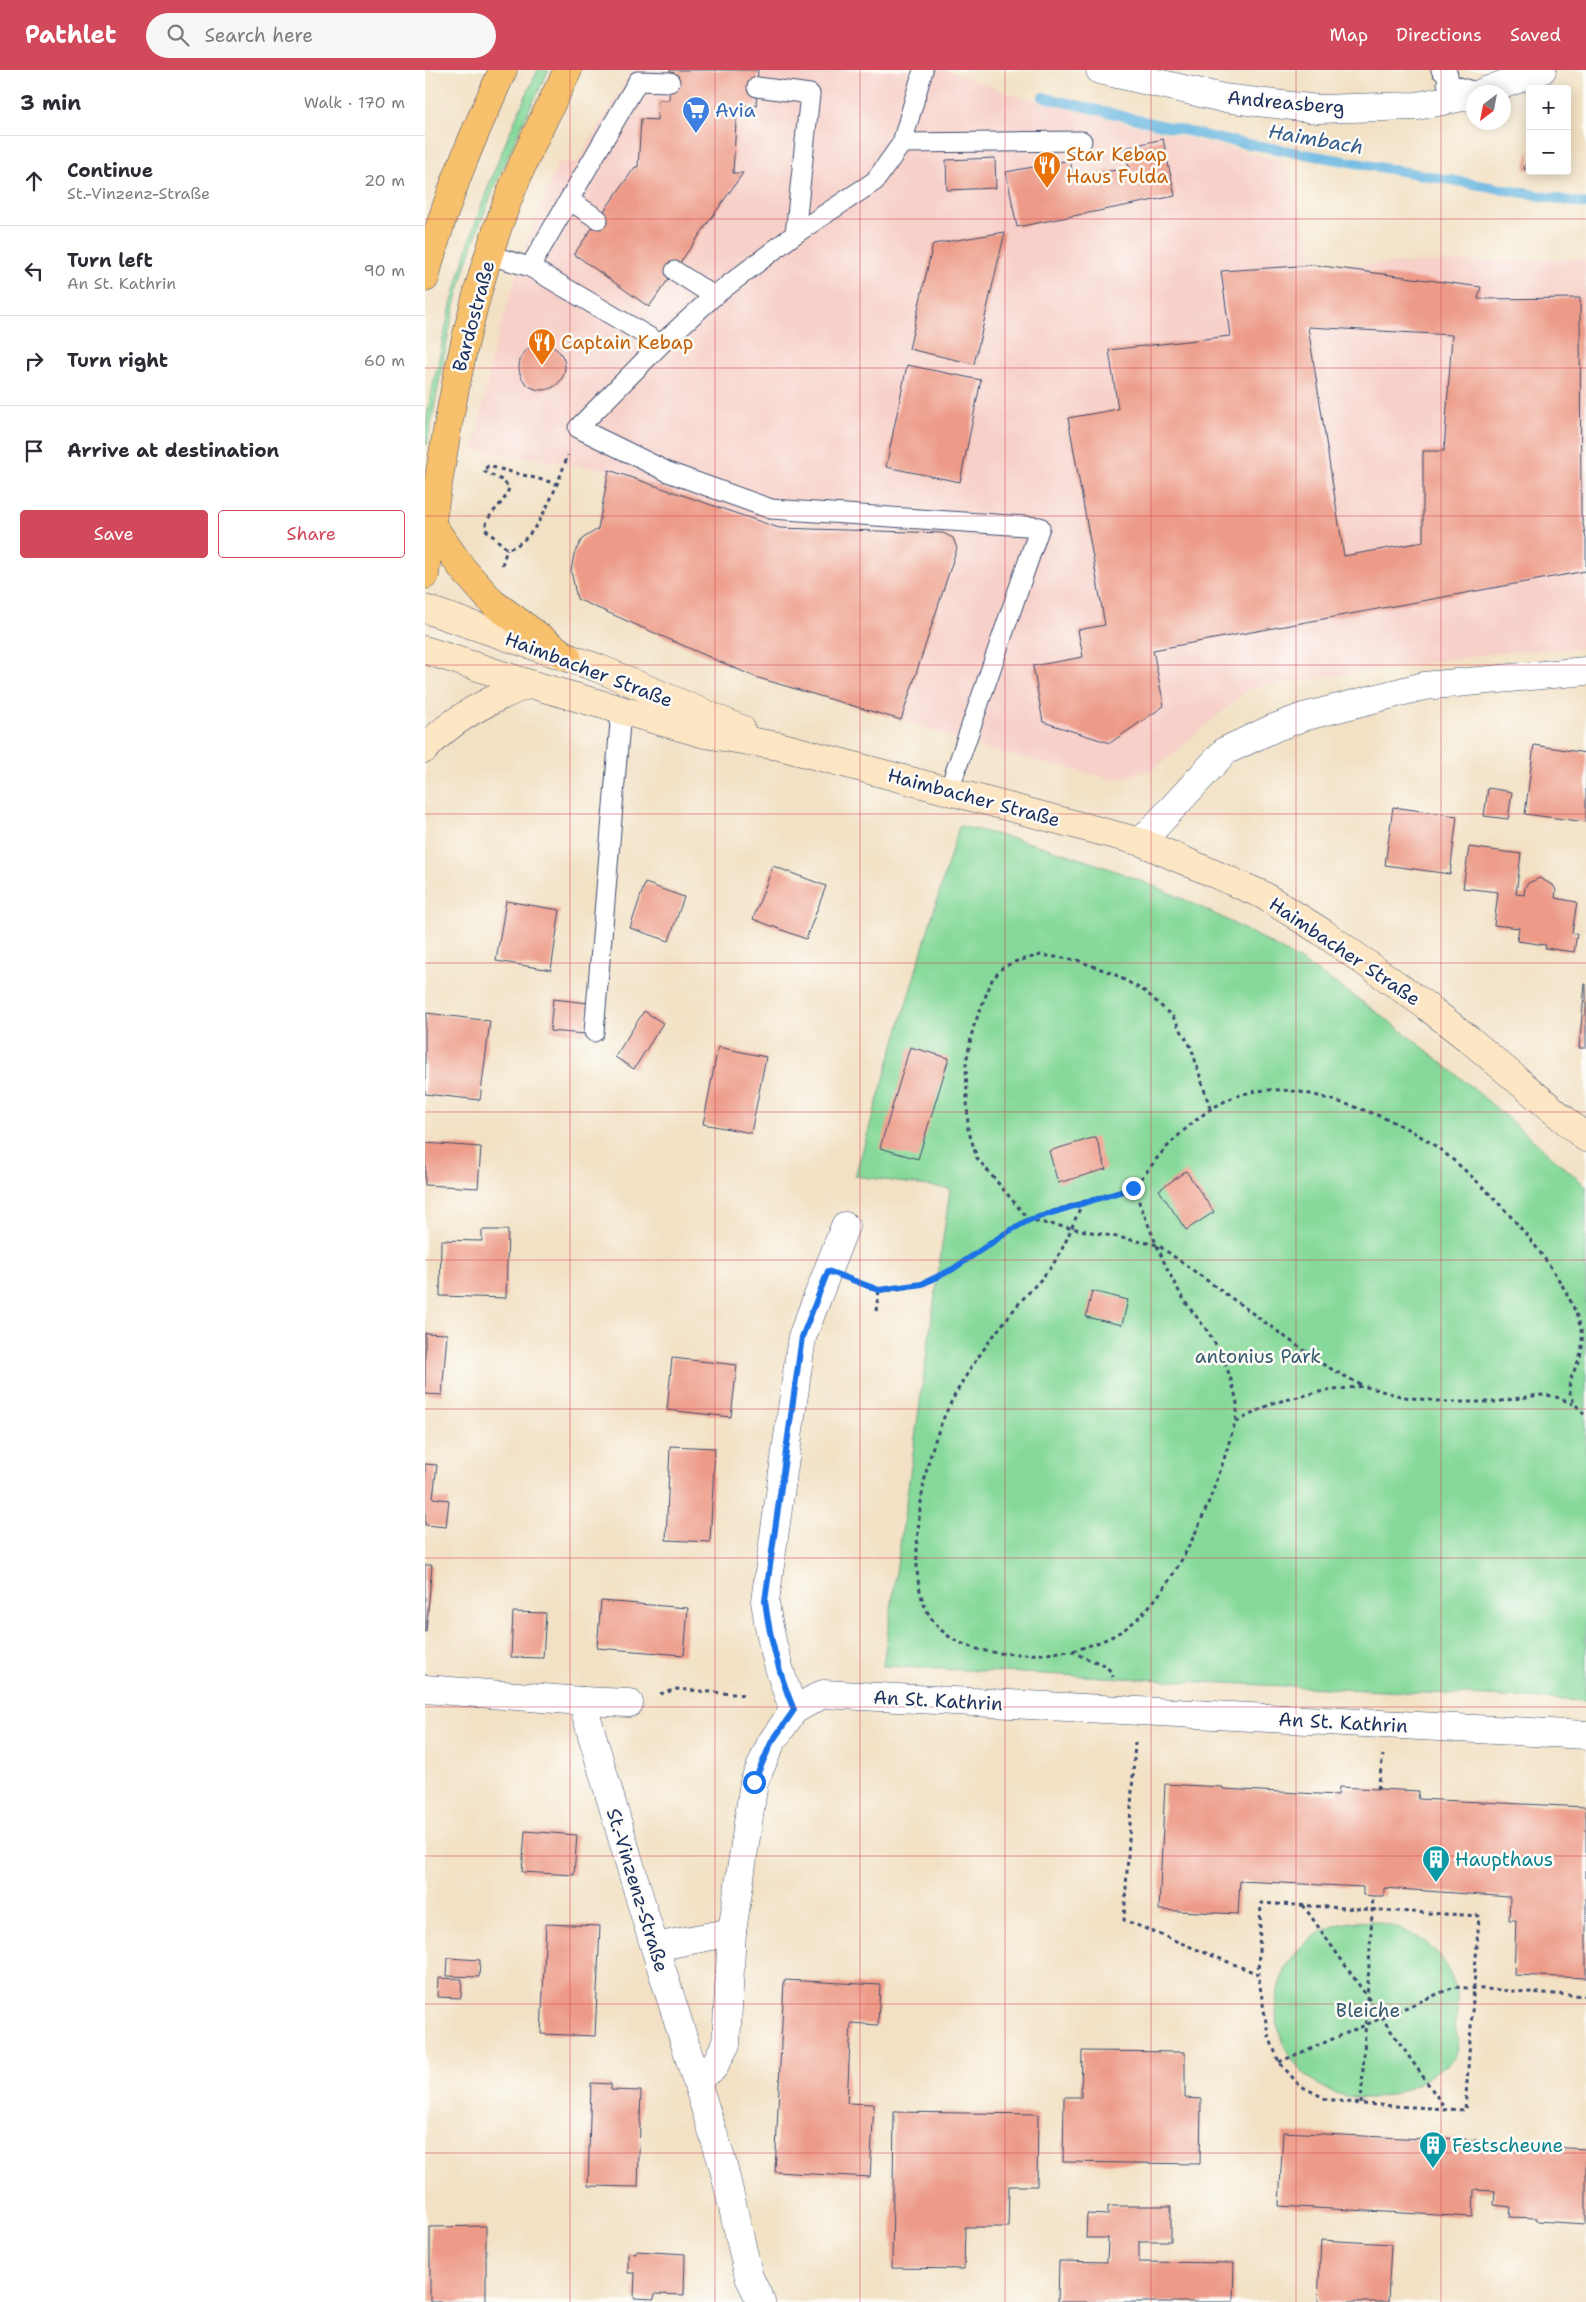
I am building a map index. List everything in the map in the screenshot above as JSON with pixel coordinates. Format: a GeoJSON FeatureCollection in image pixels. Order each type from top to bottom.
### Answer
{"type":"FeatureCollection","features":[{"type":"Feature","properties":{"kind":"main road"},"geometry":{"type":"LineString","coordinates":[[425,278],[447,199],[469,143],[503,70]]}},
{"type":"Feature","properties":{"kind":"main road","name":"Bardostraße"},"geometry":{"type":"LineString","coordinates":[[425,575],[453,392],[471,314],[509,198],[532,141],[568,70]]}},
{"type":"Feature","properties":{"kind":"main road"},"geometry":{"type":"LineString","coordinates":[[432,525],[462,568],[493,603],[567,657]]}},
{"type":"Feature","properties":{"kind":"main road","name":"Haimbacher Straße"},"geometry":{"type":"LineString","coordinates":[[425,609],[567,657],[628,680],[779,746]]}},
{"type":"Feature","properties":{"kind":"main road","name":"Haimbacher Straße"},"geometry":{"type":"LineString","coordinates":[[425,650],[530,684],[705,734],[779,746],[1141,842],[1263,895],[1322,932],[1433,1011],[1586,1138]]}},
{"type":"Feature","properties":{"kind":"main road"},"geometry":{"type":"LineString","coordinates":[[425,749],[471,712],[507,692],[530,684]]}},
{"type":"Feature","properties":{"kind":"street","name":"Andreasberg"},"geometry":{"type":"LineString","coordinates":[[1100,70],[1223,98],[1317,109],[1417,106],[1466,96]]}},
{"type":"Feature","properties":{"kind":"street"},"geometry":{"type":"LineString","coordinates":[[1502,85],[1542,70]]}},
{"type":"Feature","properties":{"kind":"street"},"geometry":{"type":"LineString","coordinates":[[1141,842],[1225,751],[1274,728],[1303,717],[1423,686],[1586,671]]}},
{"type":"Feature","properties":{"kind":"street"},"geometry":{"type":"LineString","coordinates":[[697,2079],[713,2068],[726,2044],[732,1932],[754,1782],[771,1743],[794,1710],[778,1672],[770,1638],[765,1601],[802,1337],[845,1226]]}},
{"type":"Feature","properties":{"kind":"street"},"geometry":{"type":"LineString","coordinates":[[425,1689],[629,1703]]}},
{"type":"Feature","properties":{"kind":"street","name":"An St. Kathrin"},"geometry":{"type":"LineString","coordinates":[[794,1710],[823,1694],[1586,1735]]}},
{"type":"Feature","properties":{"kind":"street","name":"St.-Vinzenz-Straße"},"geometry":{"type":"LineString","coordinates":[[581,1701],[723,2165],[749,2277],[761,2302]]}},
{"type":"Feature","properties":{"kind":"street"},"geometry":{"type":"LineString","coordinates":[[655,1947],[732,1932]]}},
{"type":"Feature","properties":{"kind":"lane"},"geometry":{"type":"LineString","coordinates":[[923,70],[902,143],[875,181],[795,234],[714,296],[661,344],[578,428],[668,472],[771,509],[1040,527],[949,790]]}},
{"type":"Feature","properties":{"kind":"lane"},"geometry":{"type":"LineString","coordinates":[[1441,70],[1448,75],[1447,83],[1466,91]]}},
{"type":"Feature","properties":{"kind":"lane"},"geometry":{"type":"LineString","coordinates":[[530,267],[638,81],[670,82]]}},
{"type":"Feature","properties":{"kind":"lane"},"geometry":{"type":"LineString","coordinates":[[757,87],[810,94],[795,234]]}},
{"type":"Feature","properties":{"kind":"lane"},"geometry":{"type":"LineString","coordinates":[[902,143],[1082,141]]}},
{"type":"Feature","properties":{"kind":"lane"},"geometry":{"type":"LineString","coordinates":[[569,200],[598,219]]}},
{"type":"Feature","properties":{"kind":"lane"},"geometry":{"type":"LineString","coordinates":[[489,255],[530,267],[661,344]]}},
{"type":"Feature","properties":{"kind":"lane"},"geometry":{"type":"LineString","coordinates":[[675,271],[714,296]]}},
{"type":"Feature","properties":{"kind":"lane"},"geometry":{"type":"LineString","coordinates":[[594,1032],[621,711]]}},
{"type":"Feature","properties":{"kind":"path"},"geometry":{"type":"LineString","coordinates":[[558,484],[489,466],[483,471],[502,480],[509,487],[504,501],[486,521],[485,529],[497,542],[507,549],[515,547],[533,530],[558,484],[578,428]]}},
{"type":"Feature","properties":{"kind":"path"},"geometry":{"type":"LineString","coordinates":[[501,570],[507,549]]}},
{"type":"Feature","properties":{"kind":"path"},"geometry":{"type":"LineString","coordinates":[[1210,1108],[1191,1046],[1173,1017],[1145,992],[1114,974],[1077,960],[1041,955],[1017,960],[1003,967],[991,980],[973,1028],[966,1063],[968,1129],[977,1158],[1029,1220],[1157,1245],[1324,1365],[1363,1386],[1405,1397],[1447,1402],[1495,1402],[1539,1395],[1554,1396],[1573,1404],[1586,1416]]}},
{"type":"Feature","properties":{"kind":"path"},"geometry":{"type":"LineString","coordinates":[[828,1271],[879,1290],[922,1284],[953,1269],[1009,1231],[1029,1220],[1133,1188],[1165,1148],[1210,1108],[1234,1096],[1249,1092],[1266,1090],[1303,1092],[1359,1107],[1396,1122],[1442,1151],[1492,1198],[1535,1246],[1558,1278],[1576,1314],[1582,1341],[1580,1357],[1570,1378],[1569,1388],[1573,1404]]}},
{"type":"Feature","properties":{"kind":"path"},"geometry":{"type":"LineString","coordinates":[[1083,1202],[1054,1264],[982,1351],[953,1394],[926,1468],[920,1507],[916,1558],[919,1585],[928,1612],[945,1635],[957,1642],[1000,1653],[1044,1654],[1073,1652],[1109,1640],[1123,1631],[1149,1606],[1161,1591],[1186,1549],[1208,1501],[1235,1423],[1237,1401],[1228,1368],[1207,1331],[1183,1299],[1157,1245],[1133,1188]]}},
{"type":"Feature","properties":{"kind":"path"},"geometry":{"type":"LineString","coordinates":[[876,1311],[879,1290]]}},
{"type":"Feature","properties":{"kind":"path"},"geometry":{"type":"LineString","coordinates":[[1235,1423],[1273,1404],[1319,1392],[1363,1386]]}},
{"type":"Feature","properties":{"kind":"path"},"geometry":{"type":"LineString","coordinates":[[1073,1652],[1107,1667],[1114,1680]]}},
{"type":"Feature","properties":{"kind":"path"},"geometry":{"type":"LineString","coordinates":[[677,1689],[745,1695]]}},
{"type":"Feature","properties":{"kind":"path"},"geometry":{"type":"LineString","coordinates":[[1135,1739],[1124,1920],[1257,1974]]}},
{"type":"Feature","properties":{"kind":"path"},"geometry":{"type":"LineString","coordinates":[[1378,1789],[1383,1754]]}},
{"type":"Feature","properties":{"kind":"path"},"geometry":{"type":"LineString","coordinates":[[1361,2104],[1373,1896]]}},
{"type":"Feature","properties":{"kind":"path"},"geometry":{"type":"LineString","coordinates":[[1261,1903],[1303,1905],[1479,1916],[1465,2110],[1361,2104],[1326,2099],[1299,2085],[1279,2062],[1269,2034],[1257,1974],[1261,1903]]}},
{"type":"Feature","properties":{"kind":"path"},"geometry":{"type":"LineString","coordinates":[[1303,1905],[1446,2109]]}},
{"type":"Feature","properties":{"kind":"path"},"geometry":{"type":"LineString","coordinates":[[1279,2062],[1454,1987],[1473,1990],[1586,1996]]}},
{"type":"Feature","properties":{"kind":"shaded area"},"geometry":{"type":"Polygon","coordinates":[[[632,70],[947,70],[1013,95],[1286,162],[1315,265],[1586,259],[1586,648],[1502,652],[1250,688],[1153,770],[1114,779],[984,749],[901,720],[755,677],[577,599],[571,571],[574,554],[582,539],[598,529],[609,470],[474,450],[493,353],[521,260],[558,163],[578,162],[632,70]]]}},
{"type":"Feature","properties":{"kind":"green space"},"geometry":{"type":"Polygon","coordinates":[[[538,70],[549,70],[503,166],[466,266],[449,333],[427,445],[425,445],[426,423],[432,390],[447,321],[468,247],[493,175],[538,70]]]}},
{"type":"Feature","properties":{"kind":"green space","name":"antonius Park"},"geometry":{"type":"Polygon","coordinates":[[[959,826],[1069,855],[1122,874],[1175,895],[1276,947],[1324,976],[1399,1029],[1480,1094],[1586,1186],[1586,1701],[883,1666],[950,1189],[855,1176],[959,826]]]}},
{"type":"Feature","properties":{"kind":"green space","name":"Bleiche"},"geometry":{"type":"Polygon","coordinates":[[[1373,1921],[1405,1931],[1419,1938],[1441,1957],[1449,1970],[1455,1986],[1458,2004],[1455,2026],[1458,2039],[1456,2054],[1451,2062],[1427,2078],[1410,2087],[1385,2096],[1355,2097],[1328,2090],[1306,2075],[1289,2054],[1279,2030],[1276,2003],[1282,1977],[1298,1951],[1308,1941],[1326,1929],[1339,1924],[1373,1921]]]}},
{"type":"Feature","properties":{"kind":"building"},"geometry":{"type":"Polygon","coordinates":[[[670,70],[758,70],[756,106],[737,105],[733,173],[743,173],[649,307],[574,254],[635,167],[638,167],[641,119],[657,120],[658,100],[669,100],[670,70]]]}},
{"type":"Feature","properties":{"kind":"building"},"geometry":{"type":"Polygon","coordinates":[[[1163,139],[1175,196],[1017,227],[1006,172],[1070,160],[1073,177],[1129,168],[1124,148],[1163,139]]]}},
{"type":"Feature","properties":{"kind":"building"},"geometry":{"type":"Polygon","coordinates":[[[995,158],[996,188],[947,190],[946,160],[995,158]]]}},
{"type":"Feature","properties":{"kind":"building"},"geometry":{"type":"Polygon","coordinates":[[[1005,232],[974,364],[909,349],[933,244],[1005,232]]]}},
{"type":"Feature","properties":{"kind":"building"},"geometry":{"type":"Polygon","coordinates":[[[1315,265],[1481,287],[1478,299],[1580,298],[1581,513],[1586,539],[1586,571],[1153,650],[1164,706],[1110,743],[1043,722],[1033,666],[1083,657],[1078,630],[1105,625],[1068,418],[1118,409],[1109,350],[1230,336],[1221,271],[1315,265]],[[1308,327],[1344,556],[1423,542],[1423,451],[1444,451],[1452,335],[1308,327]]]}},
{"type":"Feature","properties":{"kind":"building"},"geometry":{"type":"Polygon","coordinates":[[[538,344],[546,344],[555,348],[561,354],[565,367],[561,380],[555,386],[546,390],[538,390],[529,386],[523,380],[519,371],[519,363],[523,354],[529,348],[538,344]]]}},
{"type":"Feature","properties":{"kind":"building"},"geometry":{"type":"Polygon","coordinates":[[[907,365],[981,380],[960,482],[886,467],[907,365]]]}},
{"type":"Feature","properties":{"kind":"building"},"geometry":{"type":"Polygon","coordinates":[[[609,470],[779,528],[943,533],[953,538],[957,548],[901,720],[755,677],[577,599],[571,571],[574,554],[582,539],[598,529],[609,470]]]}},
{"type":"Feature","properties":{"kind":"building"},"geometry":{"type":"Polygon","coordinates":[[[1534,745],[1586,753],[1586,822],[1525,814],[1534,745]]]}},
{"type":"Feature","properties":{"kind":"building"},"geometry":{"type":"Polygon","coordinates":[[[1488,788],[1512,792],[1508,819],[1484,816],[1488,788]]]}},
{"type":"Feature","properties":{"kind":"building"},"geometry":{"type":"Polygon","coordinates":[[[1393,807],[1457,816],[1450,874],[1385,865],[1393,807]]]}},
{"type":"Feature","properties":{"kind":"building"},"geometry":{"type":"Polygon","coordinates":[[[1469,847],[1521,854],[1516,894],[1524,895],[1525,887],[1528,883],[1540,878],[1554,886],[1556,891],[1555,898],[1577,902],[1572,933],[1577,934],[1574,952],[1545,948],[1546,945],[1517,941],[1519,928],[1494,925],[1498,892],[1463,888],[1469,847]]]}},
{"type":"Feature","properties":{"kind":"building"},"geometry":{"type":"Polygon","coordinates":[[[773,866],[826,886],[806,939],[753,919],[773,866]]]}},
{"type":"Feature","properties":{"kind":"building"},"geometry":{"type":"Polygon","coordinates":[[[645,883],[684,897],[669,941],[630,928],[645,883]]]}},
{"type":"Feature","properties":{"kind":"building"},"geometry":{"type":"Polygon","coordinates":[[[506,901],[560,910],[551,970],[496,961],[506,901]]]}},
{"type":"Feature","properties":{"kind":"building"},"geometry":{"type":"Polygon","coordinates":[[[1585,984],[1586,1048],[1579,1048],[1585,984]]]}},
{"type":"Feature","properties":{"kind":"building"},"geometry":{"type":"Polygon","coordinates":[[[553,999],[588,1003],[585,1034],[550,1031],[553,999]]]}},
{"type":"Feature","properties":{"kind":"building"},"geometry":{"type":"Polygon","coordinates":[[[644,1011],[663,1023],[634,1069],[615,1057],[644,1011]]]}},
{"type":"Feature","properties":{"kind":"building"},"geometry":{"type":"Polygon","coordinates":[[[427,1013],[490,1021],[480,1100],[425,1094],[425,1028],[427,1013]]]}},
{"type":"Feature","properties":{"kind":"building"},"geometry":{"type":"Polygon","coordinates":[[[718,1047],[766,1057],[751,1133],[703,1124],[718,1047]]]}},
{"type":"Feature","properties":{"kind":"building"},"geometry":{"type":"Polygon","coordinates":[[[910,1047],[949,1058],[918,1159],[880,1148],[910,1047]]]}},
{"type":"Feature","properties":{"kind":"building"},"geometry":{"type":"Polygon","coordinates":[[[1096,1137],[1106,1169],[1058,1183],[1049,1151],[1096,1137]]]}},
{"type":"Feature","properties":{"kind":"building"},"geometry":{"type":"Polygon","coordinates":[[[425,1143],[481,1147],[478,1188],[425,1185],[425,1143]]]}},
{"type":"Feature","properties":{"kind":"building"},"geometry":{"type":"Polygon","coordinates":[[[1186,1171],[1214,1212],[1186,1230],[1159,1190],[1186,1171]]]}},
{"type":"Feature","properties":{"kind":"building"},"geometry":{"type":"Polygon","coordinates":[[[482,1230],[508,1230],[506,1298],[440,1296],[441,1240],[482,1241],[482,1230]]]}},
{"type":"Feature","properties":{"kind":"building"},"geometry":{"type":"Polygon","coordinates":[[[1092,1291],[1128,1300],[1122,1325],[1086,1317],[1092,1291]]]}},
{"type":"Feature","properties":{"kind":"building"},"geometry":{"type":"Polygon","coordinates":[[[425,1333],[447,1334],[442,1395],[425,1394],[425,1333]]]}},
{"type":"Feature","properties":{"kind":"building"},"geometry":{"type":"Polygon","coordinates":[[[672,1358],[737,1365],[731,1417],[667,1410],[672,1358]]]}},
{"type":"Feature","properties":{"kind":"building"},"geometry":{"type":"Polygon","coordinates":[[[670,1446],[715,1448],[710,1542],[666,1540],[670,1446]]]}},
{"type":"Feature","properties":{"kind":"building"},"geometry":{"type":"Polygon","coordinates":[[[425,1464],[437,1465],[433,1498],[449,1500],[446,1527],[425,1525],[425,1464]]]}},
{"type":"Feature","properties":{"kind":"building"},"geometry":{"type":"Polygon","coordinates":[[[425,1565],[432,1565],[426,1632],[425,1632],[425,1565]]]}},
{"type":"Feature","properties":{"kind":"building"},"geometry":{"type":"Polygon","coordinates":[[[601,1601],[688,1608],[684,1655],[597,1648],[601,1601]]]}},
{"type":"Feature","properties":{"kind":"building"},"geometry":{"type":"Polygon","coordinates":[[[513,1612],[546,1613],[543,1658],[511,1657],[513,1612]]]}},
{"type":"Feature","properties":{"kind":"building","name":"Haupthaus"},"geometry":{"type":"Polygon","coordinates":[[[1165,1784],[1338,1795],[1339,1787],[1419,1791],[1418,1799],[1586,1807],[1586,1978],[1514,1975],[1516,1920],[1509,1920],[1510,1897],[1384,1888],[1384,1896],[1373,1896],[1363,1895],[1363,1887],[1240,1881],[1238,1914],[1159,1910],[1165,1784]]]}},
{"type":"Feature","properties":{"kind":"building"},"geometry":{"type":"Polygon","coordinates":[[[525,1831],[577,1835],[574,1875],[522,1872],[525,1831]]]}},
{"type":"Feature","properties":{"kind":"building"},"geometry":{"type":"Polygon","coordinates":[[[546,1924],[600,1926],[595,2036],[541,2034],[546,1924]]]}},
{"type":"Feature","properties":{"kind":"building"},"geometry":{"type":"Polygon","coordinates":[[[448,1958],[480,1960],[479,1977],[447,1976],[448,1958]]]}},
{"type":"Feature","properties":{"kind":"building"},"geometry":{"type":"Polygon","coordinates":[[[438,1978],[462,1979],[461,1998],[437,1997],[438,1978]]]}},
{"type":"Feature","properties":{"kind":"building"},"geometry":{"type":"Polygon","coordinates":[[[784,1980],[880,1985],[878,2025],[851,2023],[847,2103],[874,2104],[870,2177],[775,2172],[784,1980]]]}},
{"type":"Feature","properties":{"kind":"building"},"geometry":{"type":"Polygon","coordinates":[[[1082,2051],[1185,2052],[1185,2098],[1201,2099],[1200,2164],[1063,2162],[1064,2097],[1081,2097],[1082,2051]]]}},
{"type":"Feature","properties":{"kind":"building"},"geometry":{"type":"Polygon","coordinates":[[[591,2083],[611,2084],[611,2090],[641,2091],[638,2187],[588,2186],[591,2083]]]}},
{"type":"Feature","properties":{"kind":"building"},"geometry":{"type":"Polygon","coordinates":[[[894,2112],[1038,2114],[1037,2186],[1009,2186],[1008,2227],[965,2227],[964,2269],[892,2268],[894,2112]]]}},
{"type":"Feature","properties":{"kind":"building","name":"Festscheune"},"geometry":{"type":"Polygon","coordinates":[[[1283,2132],[1477,2140],[1477,2143],[1586,2149],[1586,2224],[1537,2221],[1537,2218],[1510,2217],[1511,2207],[1494,2205],[1495,2191],[1474,2190],[1473,2217],[1279,2206],[1283,2132]]]}},
{"type":"Feature","properties":{"kind":"building"},"geometry":{"type":"Polygon","coordinates":[[[1108,2206],[1171,2206],[1171,2241],[1139,2241],[1139,2262],[1234,2263],[1233,2302],[1058,2302],[1059,2261],[1107,2262],[1108,2238],[1086,2238],[1087,2214],[1108,2215],[1108,2206]]]}},
{"type":"Feature","properties":{"kind":"building"},"geometry":{"type":"Polygon","coordinates":[[[486,2226],[486,2302],[430,2302],[430,2227],[486,2226]]]}},
{"type":"Feature","properties":{"kind":"building"},"geometry":{"type":"Polygon","coordinates":[[[1321,2240],[1391,2244],[1388,2302],[1318,2302],[1321,2240]]]}},
{"type":"Feature","properties":{"kind":"building"},"geometry":{"type":"Polygon","coordinates":[[[636,2251],[685,2254],[684,2295],[655,2294],[654,2299],[634,2298],[635,2273],[628,2273],[628,2253],[636,2254],[636,2251]]]}},
{"type":"Feature","properties":{"kind":"waterway","name":"Haimbach"},"geometry":{"type":"LineString","coordinates":[[1043,97],[1220,139],[1586,204]]}},
{"type":"Feature","properties":{"kind":"place","name":"Avia"},"geometry":{"type":"Point","coordinates":[696,134]}},
{"type":"Feature","properties":{"kind":"place","name":"Star Kebap Haus Fulda"},"geometry":{"type":"Point","coordinates":[1047,189]}},
{"type":"Feature","properties":{"kind":"place","name":"Captain Kebap"},"geometry":{"type":"Point","coordinates":[542,366]}},
{"type":"Feature","properties":{"kind":"place","name":"Haupthaus"},"geometry":{"type":"Point","coordinates":[1436,1883]}},
{"type":"Feature","properties":{"kind":"place","name":"Festscheune"},"geometry":{"type":"Point","coordinates":[1433,2169]}},
{"type":"Feature","properties":{"kind":"route"},"geometry":{"type":"LineString","coordinates":[[754,1782],[771,1743],[794,1710],[778,1672],[770,1638],[765,1601],[802,1337],[828,1271],[879,1290],[922,1284],[953,1269],[1009,1231],[1029,1220],[1133,1188]]}}]}
